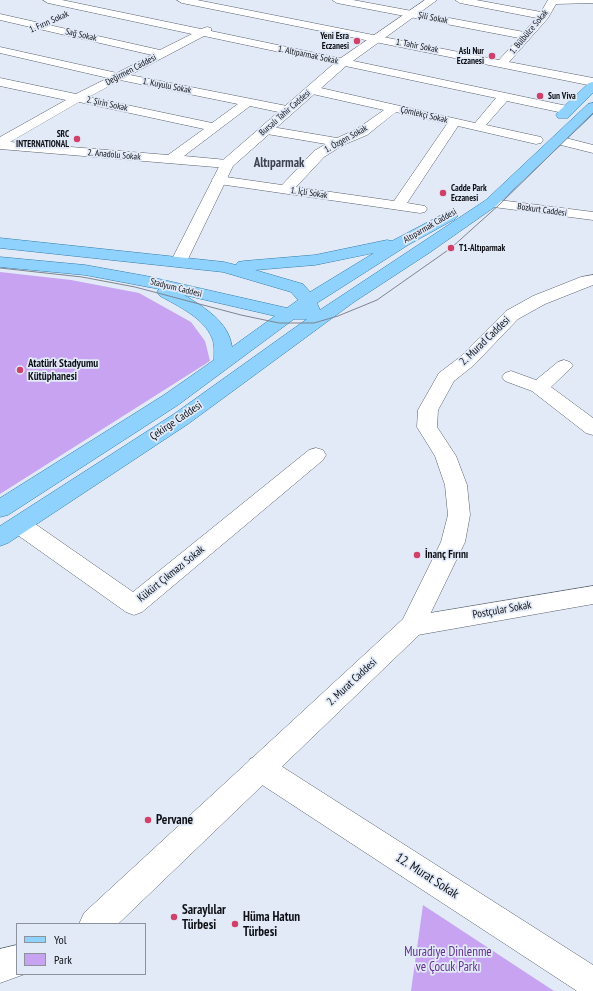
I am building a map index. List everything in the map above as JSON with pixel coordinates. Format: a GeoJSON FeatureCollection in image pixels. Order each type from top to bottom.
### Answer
{"type":"FeatureCollection","features":[{"type":"Feature","properties":{"kind":"main road","name":"Bursalı Tahir Caddesi"},"geometry":{"type":"LineString","coordinates":[[179,261],[227,164],[342,63],[375,38],[432,0]]}},
{"type":"Feature","properties":{"kind":"main road"},"geometry":{"type":"LineString","coordinates":[[525,151],[593,86]]}},
{"type":"Feature","properties":{"kind":"main road","name":"Altıparmak Caddesi"},"geometry":{"type":"LineString","coordinates":[[348,298],[423,250],[486,194],[558,140],[593,107]]}},
{"type":"Feature","properties":{"kind":"main road","name":"Altıparmak Caddesi"},"geometry":{"type":"LineString","coordinates":[[310,307],[402,242],[454,214],[486,194],[514,162]]}},
{"type":"Feature","properties":{"kind":"main road"},"geometry":{"type":"LineString","coordinates":[[0,243],[224,266],[264,265],[315,260],[402,242]]}},
{"type":"Feature","properties":{"kind":"main road","name":"Stadyum Caddesi"},"geometry":{"type":"LineString","coordinates":[[0,262],[85,270],[146,281],[290,314]]}},
{"type":"Feature","properties":{"kind":"main road"},"geometry":{"type":"LineString","coordinates":[[224,266],[297,288],[310,307],[307,324],[299,334]]}},
{"type":"Feature","properties":{"kind":"main road"},"geometry":{"type":"LineString","coordinates":[[182,289],[230,295],[243,295],[253,291],[258,283],[248,273]]}},
{"type":"Feature","properties":{"kind":"main road","name":"2. Murad Caddesi"},"geometry":{"type":"LineString","coordinates":[[446,377],[467,361],[512,315],[539,300],[587,280],[593,280]]}},
{"type":"Feature","properties":{"kind":"main road"},"geometry":{"type":"LineString","coordinates":[[146,281],[196,310],[209,322],[221,339],[223,363]]}},
{"type":"Feature","properties":{"kind":"main road"},"geometry":{"type":"LineString","coordinates":[[310,307],[348,298]]}},
{"type":"Feature","properties":{"kind":"main road","name":"Çekirge Caddesi"},"geometry":{"type":"LineString","coordinates":[[0,538],[181,419],[348,298]]}},
{"type":"Feature","properties":{"kind":"main road","name":"Çekirge Caddesi"},"geometry":{"type":"LineString","coordinates":[[0,509],[171,400],[290,314],[310,307]]}},
{"type":"Feature","properties":{"kind":"main road","name":"2. Murat Caddesi"},"geometry":{"type":"LineString","coordinates":[[96,923],[412,626],[453,542],[459,515],[456,485],[445,456],[426,427],[428,410],[446,377]]}},
{"type":"Feature","properties":{"kind":"main road"},"geometry":{"type":"LineString","coordinates":[[0,966],[16,961]]}},
{"type":"Feature","properties":{"kind":"street","name":"1. Altıparmak Sokak"},"geometry":{"type":"LineString","coordinates":[[48,0],[568,110]]}},
{"type":"Feature","properties":{"kind":"street","name":"1. Fırın Sokak"},"geometry":{"type":"LineString","coordinates":[[68,14],[97,0]]}},
{"type":"Feature","properties":{"kind":"street","name":"1. Tahir Sokak"},"geometry":{"type":"LineString","coordinates":[[182,0],[502,62],[593,82]]}},
{"type":"Feature","properties":{"kind":"street","name":"Şili Sokak"},"geometry":{"type":"LineString","coordinates":[[338,0],[528,36]]}},
{"type":"Feature","properties":{"kind":"street"},"geometry":{"type":"LineString","coordinates":[[460,0],[544,16]]}},
{"type":"Feature","properties":{"kind":"street"},"geometry":{"type":"LineString","coordinates":[[554,0],[593,0]]}},
{"type":"Feature","properties":{"kind":"street","name":"1. Bülbülce Sokak"},"geometry":{"type":"LineString","coordinates":[[502,62],[528,36],[544,16],[554,0]]}},
{"type":"Feature","properties":{"kind":"street"},"geometry":{"type":"LineString","coordinates":[[228,19],[258,3]]}},
{"type":"Feature","properties":{"kind":"street","name":"Sağ Sokak"},"geometry":{"type":"LineString","coordinates":[[0,17],[163,54]]}},
{"type":"Feature","properties":{"kind":"street","name":"1. Fırın Sokak"},"geometry":{"type":"LineString","coordinates":[[27,32],[54,20]]}},
{"type":"Feature","properties":{"kind":"street","name":"Değirmen Caddesi"},"geometry":{"type":"LineString","coordinates":[[0,143],[78,98],[216,26]]}},
{"type":"Feature","properties":{"kind":"street","name":"1. Kuyulu Sokak"},"geometry":{"type":"LineString","coordinates":[[2,45],[120,77],[288,110]]}},
{"type":"Feature","properties":{"kind":"street","name":"2. Şirin Sokak"},"geometry":{"type":"LineString","coordinates":[[0,82],[214,127]]}},
{"type":"Feature","properties":{"kind":"street","name":"Çömlekçi Sokak"},"geometry":{"type":"LineString","coordinates":[[312,90],[455,122],[479,126],[545,132]]}},
{"type":"Feature","properties":{"kind":"street"},"geometry":{"type":"LineString","coordinates":[[479,126],[504,96]]}},
{"type":"Feature","properties":{"kind":"street"},"geometry":{"type":"LineString","coordinates":[[170,160],[247,103]]}},
{"type":"Feature","properties":{"kind":"street","name":"1. Özgen Sokak"},"geometry":{"type":"LineString","coordinates":[[285,190],[319,154],[338,142],[362,132],[394,108]]}},
{"type":"Feature","properties":{"kind":"street"},"geometry":{"type":"LineString","coordinates":[[398,206],[455,122]]}},
{"type":"Feature","properties":{"kind":"street"},"geometry":{"type":"LineString","coordinates":[[0,130],[17,133]]}},
{"type":"Feature","properties":{"kind":"street"},"geometry":{"type":"LineString","coordinates":[[266,130],[338,142]]}},
{"type":"Feature","properties":{"kind":"street"},"geometry":{"type":"LineString","coordinates":[[558,140],[593,149]]}},
{"type":"Feature","properties":{"kind":"street","name":"2. Anadolu Sokak"},"geometry":{"type":"LineString","coordinates":[[0,143],[170,160],[227,164]]}},
{"type":"Feature","properties":{"kind":"street","name":"1. İçli Sokak"},"geometry":{"type":"LineString","coordinates":[[219,180],[420,209]]}},
{"type":"Feature","properties":{"kind":"street","name":"Bozkurt Caddesi"},"geometry":{"type":"LineString","coordinates":[[486,194],[593,216]]}},
{"type":"Feature","properties":{"kind":"street"},"geometry":{"type":"LineString","coordinates":[[539,387],[564,366]]}},
{"type":"Feature","properties":{"kind":"street"},"geometry":{"type":"LineString","coordinates":[[511,377],[539,387],[593,428]]}},
{"type":"Feature","properties":{"kind":"street","name":"Kükürt Çıkmazı Sokak"},"geometry":{"type":"LineString","coordinates":[[20,525],[134,605],[316,455]]}},
{"type":"Feature","properties":{"kind":"street","name":"Postçular Sokak"},"geometry":{"type":"LineString","coordinates":[[412,626],[593,595]]}},
{"type":"Feature","properties":{"kind":"street","name":"12. Murat Sokak"},"geometry":{"type":"LineString","coordinates":[[260,768],[593,983]]}},
{"type":"Feature","properties":{"kind":"green space"},"geometry":{"type":"Polygon","coordinates":[[[0,272],[71,280],[139,293],[191,322],[205,341],[210,361],[0,494],[0,272]]]}},
{"type":"Feature","properties":{"kind":"green space","name":"Muradiye Dinlenme ve Çocuk Parkı"},"geometry":{"type":"Polygon","coordinates":[[[423,905],[554,991],[411,991],[423,905]]]}},
{"type":"Feature","properties":{"kind":"tram line"},"geometry":{"type":"LineString","coordinates":[[0,268],[82,277],[135,287],[241,315],[279,323],[314,323],[338,316],[377,300],[451,248],[500,204],[593,113]]}},
{"type":"Feature","properties":{"kind":"place","name":"Yeni Esra Eczanesi"},"geometry":{"type":"Point","coordinates":[357,41]}},
{"type":"Feature","properties":{"kind":"place","name":"Aslı Nur Eczanesi"},"geometry":{"type":"Point","coordinates":[492,56]}},
{"type":"Feature","properties":{"kind":"place","name":"Sun Viva"},"geometry":{"type":"Point","coordinates":[540,96]}},
{"type":"Feature","properties":{"kind":"place","name":"SRC INTERNATIONAL"},"geometry":{"type":"Point","coordinates":[77,139]}},
{"type":"Feature","properties":{"kind":"place","name":"Cadde Park Eczanesi"},"geometry":{"type":"Point","coordinates":[443,193]}},
{"type":"Feature","properties":{"kind":"place","name":"T1-Altıparmak"},"geometry":{"type":"Point","coordinates":[451,248]}},
{"type":"Feature","properties":{"kind":"place","name":"Atatürk Stadyumu Kütüphanesi"},"geometry":{"type":"Point","coordinates":[20,370]}},
{"type":"Feature","properties":{"kind":"place","name":"İnanç Fırını"},"geometry":{"type":"Point","coordinates":[417,555]}},
{"type":"Feature","properties":{"kind":"place","name":"Pervane"},"geometry":{"type":"Point","coordinates":[148,820]}},
{"type":"Feature","properties":{"kind":"place","name":"Saraylılar Türbesi"},"geometry":{"type":"Point","coordinates":[174,917]}},
{"type":"Feature","properties":{"kind":"place","name":"Hüma Hatun Türbesi"},"geometry":{"type":"Point","coordinates":[235,924]}},
{"type":"Feature","properties":{"kind":"district","name":"Altıparmak"},"geometry":{"type":"Point","coordinates":[279,163]}}]}
